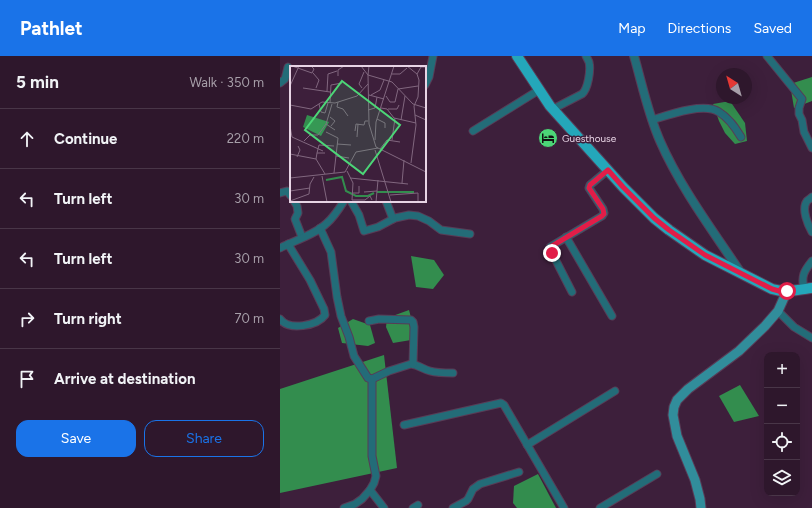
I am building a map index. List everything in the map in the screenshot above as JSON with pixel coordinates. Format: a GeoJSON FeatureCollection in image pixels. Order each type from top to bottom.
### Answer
{"type":"FeatureCollection","features":[{"type":"Feature","properties":{"kind":"main road"},"geometry":{"type":"LineString","coordinates":[[517,56],[552,109],[623,187],[654,218],[705,255],[772,289],[779,291],[808,289]]}},
{"type":"Feature","properties":{"kind":"main road"},"geometry":{"type":"LineString","coordinates":[[701,508],[695,480],[677,436],[673,416],[674,407],[688,389],[740,351],[765,326],[778,311],[787,291]]}},
{"type":"Feature","properties":{"kind":"street"},"geometry":{"type":"LineString","coordinates":[[426,83],[429,77],[433,56]]}},
{"type":"Feature","properties":{"kind":"street"},"geometry":{"type":"LineString","coordinates":[[552,109],[585,92],[589,70],[589,63],[586,56]]}},
{"type":"Feature","properties":{"kind":"street"},"geometry":{"type":"LineString","coordinates":[[634,56],[652,120],[674,170],[694,203],[742,274]]}},
{"type":"Feature","properties":{"kind":"street"},"geometry":{"type":"LineString","coordinates":[[768,56],[802,99],[799,114],[802,120],[804,132],[812,148]]}},
{"type":"Feature","properties":{"kind":"street"},"geometry":{"type":"LineString","coordinates":[[280,83],[285,79],[288,66]]}},
{"type":"Feature","properties":{"kind":"street"},"geometry":{"type":"LineString","coordinates":[[473,131],[539,90]]}},
{"type":"Feature","properties":{"kind":"street"},"geometry":{"type":"LineString","coordinates":[[652,120],[689,110],[714,110],[732,123],[741,138]]}},
{"type":"Feature","properties":{"kind":"street"},"geometry":{"type":"LineString","coordinates":[[572,292],[550,248],[604,214],[603,209],[589,188],[590,185],[608,170]]}},
{"type":"Feature","properties":{"kind":"street"},"geometry":{"type":"LineString","coordinates":[[280,193],[287,191],[290,195]]}},
{"type":"Feature","properties":{"kind":"street"},"geometry":{"type":"LineString","coordinates":[[812,198],[805,206],[805,212],[812,232]]}},
{"type":"Feature","properties":{"kind":"street"},"geometry":{"type":"LineString","coordinates":[[295,202],[298,213],[295,220],[302,237]]}},
{"type":"Feature","properties":{"kind":"street"},"geometry":{"type":"LineString","coordinates":[[280,247],[320,228],[333,218],[343,202]]}},
{"type":"Feature","properties":{"kind":"street"},"geometry":{"type":"LineString","coordinates":[[352,202],[359,215],[364,231],[378,227],[393,219],[409,215],[418,216],[429,221],[441,230],[470,234]]}},
{"type":"Feature","properties":{"kind":"street"},"geometry":{"type":"LineString","coordinates":[[386,202],[393,219]]}},
{"type":"Feature","properties":{"kind":"street"},"geometry":{"type":"LineString","coordinates":[[320,228],[331,252],[341,316],[354,356],[368,378],[372,379]]}},
{"type":"Feature","properties":{"kind":"street"},"geometry":{"type":"LineString","coordinates":[[566,237],[612,316]]}},
{"type":"Feature","properties":{"kind":"street"},"geometry":{"type":"LineString","coordinates":[[280,319],[285,324],[299,327],[314,323],[325,315],[324,309],[310,280],[288,244]]}},
{"type":"Feature","properties":{"kind":"street"},"geometry":{"type":"LineString","coordinates":[[808,289],[802,280],[803,273],[812,260]]}},
{"type":"Feature","properties":{"kind":"street"},"geometry":{"type":"LineString","coordinates":[[778,311],[794,327],[812,338]]}},
{"type":"Feature","properties":{"kind":"street"},"geometry":{"type":"LineString","coordinates":[[369,321],[379,319],[411,320],[414,327],[413,364]]}},
{"type":"Feature","properties":{"kind":"street"},"geometry":{"type":"LineString","coordinates":[[372,379],[389,371],[413,364],[435,372],[453,373]]}},
{"type":"Feature","properties":{"kind":"street"},"geometry":{"type":"LineString","coordinates":[[344,508],[355,504],[362,499],[370,490],[376,476],[372,456],[372,379]]}},
{"type":"Feature","properties":{"kind":"street"},"geometry":{"type":"LineString","coordinates":[[527,445],[615,391]]}},
{"type":"Feature","properties":{"kind":"street"},"geometry":{"type":"LineString","coordinates":[[404,425],[501,403],[504,404],[564,508]]}},
{"type":"Feature","properties":{"kind":"street"},"geometry":{"type":"LineString","coordinates":[[453,508],[466,502],[473,489],[480,484],[519,472]]}},
{"type":"Feature","properties":{"kind":"street"},"geometry":{"type":"LineString","coordinates":[[600,508],[657,474]]}},
{"type":"Feature","properties":{"kind":"street"},"geometry":{"type":"LineString","coordinates":[[370,490],[384,508]]}},
{"type":"Feature","properties":{"kind":"shaded area"},"geometry":{"type":"Polygon","coordinates":[[[812,77],[812,101],[794,108],[790,84],[812,77]]]}},
{"type":"Feature","properties":{"kind":"shaded area"},"geometry":{"type":"Polygon","coordinates":[[[713,104],[732,104],[745,123],[747,141],[735,144],[725,133],[713,104]]]}},
{"type":"Feature","properties":{"kind":"shaded area"},"geometry":{"type":"Polygon","coordinates":[[[411,256],[434,260],[444,275],[433,289],[416,287],[411,256]]]}},
{"type":"Feature","properties":{"kind":"shaded area"},"geometry":{"type":"Polygon","coordinates":[[[409,310],[413,325],[411,340],[393,343],[386,327],[387,318],[409,310]]]}},
{"type":"Feature","properties":{"kind":"shaded area"},"geometry":{"type":"Polygon","coordinates":[[[353,319],[370,325],[375,343],[368,346],[342,343],[338,328],[353,319]]]}},
{"type":"Feature","properties":{"kind":"shaded area"},"geometry":{"type":"Polygon","coordinates":[[[384,355],[397,468],[280,493],[280,389],[384,355]]]}},
{"type":"Feature","properties":{"kind":"shaded area"},"geometry":{"type":"Polygon","coordinates":[[[740,385],[759,416],[734,422],[719,396],[740,385]]]}},
{"type":"Feature","properties":{"kind":"shaded area"},"geometry":{"type":"Polygon","coordinates":[[[538,474],[556,508],[517,508],[513,503],[514,486],[538,474]]]}},
{"type":"Feature","properties":{"kind":"place","name":"Guesthouse"},"geometry":{"type":"Point","coordinates":[548,138]}},
{"type":"Feature","properties":{"kind":"route"},"geometry":{"type":"LineString","coordinates":[[552,253],[550,248],[552,246],[604,214],[603,209],[589,187],[608,170],[654,218],[705,255],[772,289],[787,291]]}}]}
